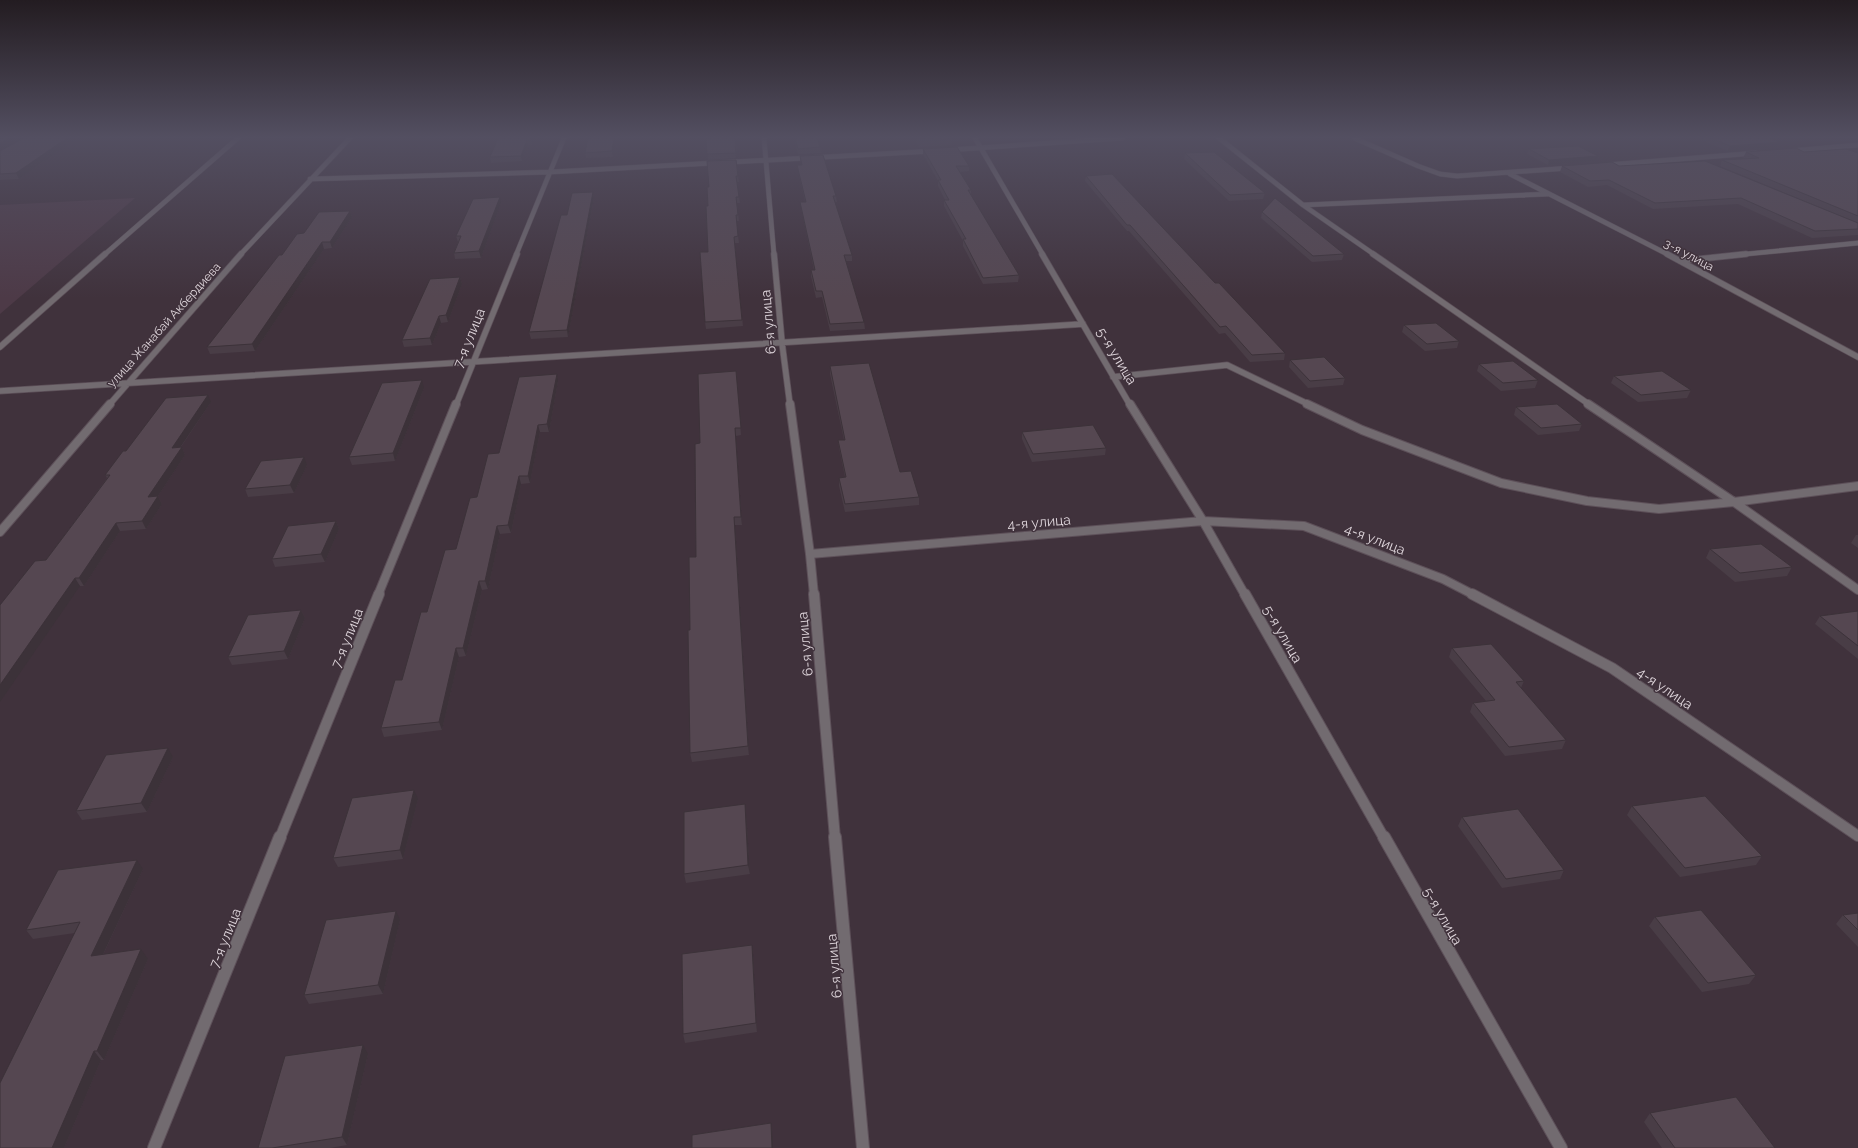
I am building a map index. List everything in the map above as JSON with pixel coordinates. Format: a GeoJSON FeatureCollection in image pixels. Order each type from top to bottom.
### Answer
{"type":"FeatureCollection","features":[{"type":"Feature","properties":{"kind":"street"},"geometry":{"type":"LineString","coordinates":[[0,347],[177,192]]}},
{"type":"Feature","properties":{"kind":"street","name":"улица Жанабай Акбердиева"},"geometry":{"type":"LineString","coordinates":[[0,532],[126,384],[299,192]]}},
{"type":"Feature","properties":{"kind":"street","name":"7-я улица"},"geometry":{"type":"LineString","coordinates":[[154,1148],[542,192]]}},
{"type":"Feature","properties":{"kind":"street","name":"6-я улица"},"geometry":{"type":"LineString","coordinates":[[769,192],[782,343],[810,554],[863,1148]]}},
{"type":"Feature","properties":{"kind":"street","name":"5-я улица"},"geometry":{"type":"LineString","coordinates":[[1006,192],[1113,377],[1203,522],[1561,1148]]}},
{"type":"Feature","properties":{"kind":"street"},"geometry":{"type":"LineString","coordinates":[[1286,192],[1303,205],[1531,365],[1734,502],[1858,590]]}},
{"type":"Feature","properties":{"kind":"street","name":"3-я улица"},"geometry":{"type":"LineString","coordinates":[[1543,192],[1680,260],[1858,357]]}},
{"type":"Feature","properties":{"kind":"street"},"geometry":{"type":"LineString","coordinates":[[1303,205],[1548,194]]}},
{"type":"Feature","properties":{"kind":"street"},"geometry":{"type":"LineString","coordinates":[[1680,260],[1858,243]]}},
{"type":"Feature","properties":{"kind":"street"},"geometry":{"type":"LineString","coordinates":[[0,391],[126,384],[474,360],[782,343],[1083,324]]}},
{"type":"Feature","properties":{"kind":"street"},"geometry":{"type":"LineString","coordinates":[[1113,377],[1227,365],[1362,430],[1502,483],[1587,502],[1659,509],[1734,502],[1858,486]]}},
{"type":"Feature","properties":{"kind":"street","name":"4-я улица"},"geometry":{"type":"LineString","coordinates":[[810,554],[1203,522],[1304,526],[1443,579],[1612,668],[1858,836]]}},
{"type":"Feature","properties":{"kind":"shaded area"},"geometry":{"type":"Polygon","coordinates":[[[135,198],[0,314],[0,205],[135,198]]]}},
{"type":"Feature","properties":{"kind":"building"},"geometry":{"type":"Polygon","coordinates":[[[593,192],[567,330],[529,332],[561,215],[567,215],[572,193],[593,192]]]}},
{"type":"Feature","properties":{"kind":"building"},"geometry":{"type":"Polygon","coordinates":[[[707,192],[738,192],[739,197],[736,197],[738,236],[734,237],[742,320],[705,322],[700,252],[708,252],[706,206],[708,206],[707,192]]]}},
{"type":"Feature","properties":{"kind":"building"},"geometry":{"type":"Polygon","coordinates":[[[803,192],[835,192],[836,196],[833,196],[852,255],[844,255],[864,322],[830,324],[822,291],[816,291],[811,270],[815,270],[800,202],[806,202],[803,192]]]}},
{"type":"Feature","properties":{"kind":"building"},"geometry":{"type":"Polygon","coordinates":[[[944,192],[969,192],[1019,275],[983,278],[963,239],[966,239],[944,200],[949,200],[944,192]]]}},
{"type":"Feature","properties":{"kind":"building"},"geometry":{"type":"Polygon","coordinates":[[[1099,192],[1129,192],[1215,283],[1219,283],[1285,353],[1252,355],[1226,326],[1220,327],[1130,225],[1127,225],[1099,192]]]}},
{"type":"Feature","properties":{"kind":"building"},"geometry":{"type":"Polygon","coordinates":[[[1226,192],[1263,192],[1265,193],[1230,195],[1226,192]]]}},
{"type":"Feature","properties":{"kind":"building"},"geometry":{"type":"Polygon","coordinates":[[[1632,192],[1780,192],[1858,223],[1858,229],[1815,231],[1741,198],[1655,203],[1632,192]]]}},
{"type":"Feature","properties":{"kind":"building"},"geometry":{"type":"Polygon","coordinates":[[[1799,192],[1858,192],[1858,216],[1799,192]]]}},
{"type":"Feature","properties":{"kind":"building"},"geometry":{"type":"Polygon","coordinates":[[[500,197],[479,251],[454,253],[461,236],[456,236],[473,199],[500,197]]]}},
{"type":"Feature","properties":{"kind":"building"},"geometry":{"type":"Polygon","coordinates":[[[1275,198],[1344,254],[1313,256],[1262,212],[1275,198]]]}},
{"type":"Feature","properties":{"kind":"building"},"geometry":{"type":"Polygon","coordinates":[[[350,211],[330,242],[322,242],[252,344],[207,347],[279,255],[282,255],[297,234],[304,233],[319,212],[350,211]]]}},
{"type":"Feature","properties":{"kind":"building"},"geometry":{"type":"Polygon","coordinates":[[[460,277],[446,315],[439,316],[430,338],[402,340],[430,279],[460,277]]]}},
{"type":"Feature","properties":{"kind":"building"},"geometry":{"type":"Polygon","coordinates":[[[1436,323],[1459,341],[1427,344],[1404,325],[1436,323]]]}},
{"type":"Feature","properties":{"kind":"building"},"geometry":{"type":"Polygon","coordinates":[[[1324,357],[1345,378],[1310,381],[1290,360],[1324,357]]]}},
{"type":"Feature","properties":{"kind":"building"},"geometry":{"type":"Polygon","coordinates":[[[1513,361],[1538,380],[1503,383],[1479,364],[1513,361]]]}},
{"type":"Feature","properties":{"kind":"building"},"geometry":{"type":"Polygon","coordinates":[[[869,363],[900,472],[911,471],[919,497],[845,504],[839,478],[846,477],[838,440],[845,440],[830,366],[869,363]]]}},
{"type":"Feature","properties":{"kind":"building"},"geometry":{"type":"Polygon","coordinates":[[[736,371],[741,428],[735,428],[741,517],[734,517],[748,746],[690,753],[688,630],[690,630],[689,557],[696,557],[695,444],[700,443],[698,374],[736,371]]]}},
{"type":"Feature","properties":{"kind":"building"},"geometry":{"type":"Polygon","coordinates":[[[1662,371],[1691,390],[1641,395],[1614,376],[1662,371]]]}},
{"type":"Feature","properties":{"kind":"building"},"geometry":{"type":"Polygon","coordinates":[[[557,374],[547,424],[538,425],[528,476],[519,476],[508,525],[497,526],[485,581],[479,581],[463,648],[456,648],[439,722],[381,728],[395,680],[402,680],[421,612],[427,612],[445,550],[456,549],[470,498],[477,497],[488,454],[499,453],[519,377],[557,374]]]}},
{"type":"Feature","properties":{"kind":"building"},"geometry":{"type":"Polygon","coordinates":[[[422,380],[393,453],[349,457],[382,383],[422,380]]]}},
{"type":"Feature","properties":{"kind":"building"},"geometry":{"type":"Polygon","coordinates":[[[208,395],[172,448],[182,447],[148,497],[158,496],[142,521],[116,523],[79,578],[75,578],[0,685],[0,605],[35,561],[46,560],[110,475],[105,475],[123,451],[126,451],[166,398],[208,395]]]}},
{"type":"Feature","properties":{"kind":"building"},"geometry":{"type":"Polygon","coordinates":[[[1557,404],[1582,424],[1541,428],[1516,407],[1557,404]]]}},
{"type":"Feature","properties":{"kind":"building"},"geometry":{"type":"Polygon","coordinates":[[[1093,425],[1106,448],[1033,454],[1022,432],[1093,425]]]}},
{"type":"Feature","properties":{"kind":"building"},"geometry":{"type":"Polygon","coordinates":[[[304,457],[290,485],[245,489],[261,461],[304,457]]]}},
{"type":"Feature","properties":{"kind":"building"},"geometry":{"type":"Polygon","coordinates":[[[336,521],[321,554],[272,559],[288,526],[336,521]]]}},
{"type":"Feature","properties":{"kind":"building"},"geometry":{"type":"Polygon","coordinates":[[[1761,544],[1792,567],[1740,573],[1710,549],[1761,544]]]}},
{"type":"Feature","properties":{"kind":"building"},"geometry":{"type":"Polygon","coordinates":[[[301,610],[284,651],[228,657],[248,615],[301,610]]]}},
{"type":"Feature","properties":{"kind":"building"},"geometry":{"type":"Polygon","coordinates":[[[1858,611],[1858,646],[1820,616],[1858,611]]]}},
{"type":"Feature","properties":{"kind":"building"},"geometry":{"type":"Polygon","coordinates":[[[1491,644],[1524,681],[1516,682],[1566,740],[1509,747],[1473,703],[1495,700],[1452,648],[1491,644]]]}},
{"type":"Feature","properties":{"kind":"building"},"geometry":{"type":"Polygon","coordinates":[[[168,748],[141,803],[76,811],[106,755],[168,748]]]}},
{"type":"Feature","properties":{"kind":"building"},"geometry":{"type":"Polygon","coordinates":[[[414,790],[400,850],[333,858],[352,798],[414,790]]]}},
{"type":"Feature","properties":{"kind":"building"},"geometry":{"type":"Polygon","coordinates":[[[1705,796],[1762,856],[1685,868],[1632,806],[1705,796]]]}},
{"type":"Feature","properties":{"kind":"building"},"geometry":{"type":"Polygon","coordinates":[[[745,804],[748,865],[684,874],[684,812],[745,804]]]}},
{"type":"Feature","properties":{"kind":"building"},"geometry":{"type":"Polygon","coordinates":[[[1518,809],[1564,870],[1506,879],[1462,817],[1518,809]]]}},
{"type":"Feature","properties":{"kind":"building"},"geometry":{"type":"Polygon","coordinates":[[[137,860],[91,956],[141,949],[97,1051],[94,1051],[52,1148],[0,1148],[0,1083],[80,922],[26,930],[58,870],[137,860]]]}},
{"type":"Feature","properties":{"kind":"building"},"geometry":{"type":"Polygon","coordinates":[[[1701,910],[1756,975],[1708,983],[1655,917],[1701,910]]]}},
{"type":"Feature","properties":{"kind":"building"},"geometry":{"type":"Polygon","coordinates":[[[396,911],[378,985],[304,995],[326,920],[396,911]]]}},
{"type":"Feature","properties":{"kind":"building"},"geometry":{"type":"Polygon","coordinates":[[[1858,913],[1858,930],[1843,915],[1858,913]]]}},
{"type":"Feature","properties":{"kind":"building"},"geometry":{"type":"Polygon","coordinates":[[[752,945],[756,1023],[683,1034],[682,954],[752,945]]]}},
{"type":"Feature","properties":{"kind":"building"},"geometry":{"type":"Polygon","coordinates":[[[363,1045],[342,1137],[272,1148],[258,1148],[285,1056],[363,1045]]]}},
{"type":"Feature","properties":{"kind":"building"},"geometry":{"type":"Polygon","coordinates":[[[1736,1097],[1775,1148],[1675,1148],[1650,1113],[1736,1097]]]}},
{"type":"Feature","properties":{"kind":"building"},"geometry":{"type":"Polygon","coordinates":[[[771,1123],[772,1148],[692,1148],[692,1135],[771,1123]]]}}]}
